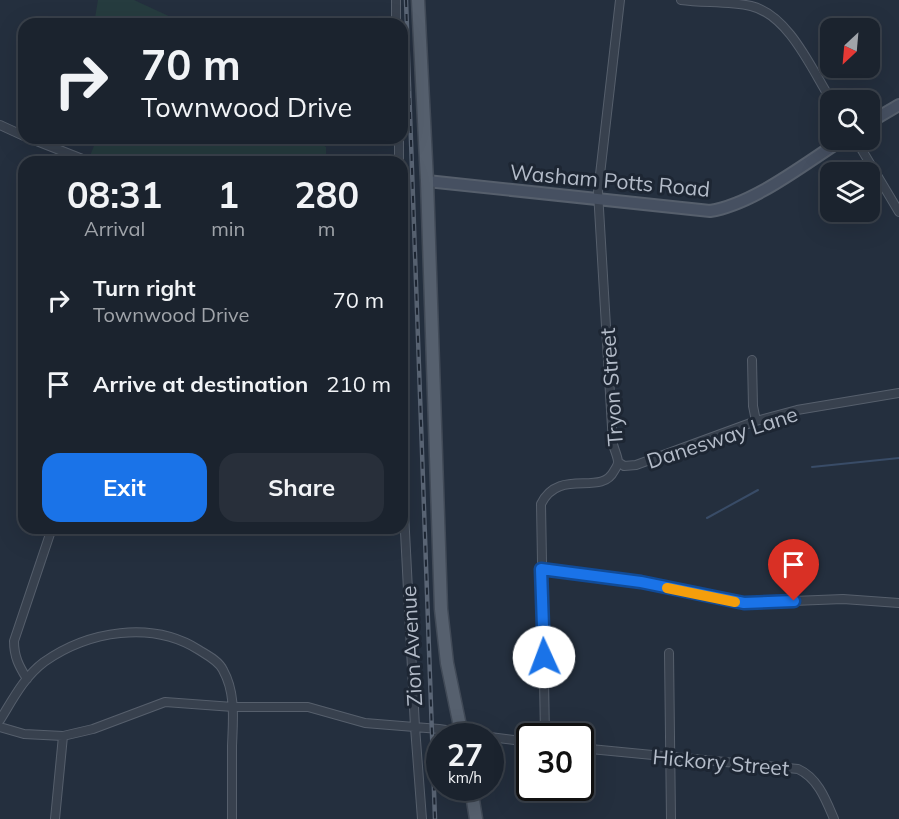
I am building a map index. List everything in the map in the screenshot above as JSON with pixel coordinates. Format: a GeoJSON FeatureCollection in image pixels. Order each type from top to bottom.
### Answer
{"type":"FeatureCollection","features":[{"type":"Feature","properties":{"kind":"main road"},"geometry":{"type":"LineString","coordinates":[[418,0],[427,181],[441,609],[447,663],[460,723]]}},
{"type":"Feature","properties":{"kind":"main road"},"geometry":{"type":"LineString","coordinates":[[473,801],[476,819]]}},
{"type":"Feature","properties":{"kind":"street"},"geometry":{"type":"LineString","coordinates":[[396,0],[396,18]]}},
{"type":"Feature","properties":{"kind":"street","name":"Tryon Street"},"geometry":{"type":"LineString","coordinates":[[545,723],[540,510],[550,491],[563,485],[606,480],[614,473],[618,462],[613,444],[598,200],[620,0]]}},
{"type":"Feature","properties":{"kind":"street"},"geometry":{"type":"LineString","coordinates":[[681,0],[754,7],[772,16],[791,36],[825,90]]}},
{"type":"Feature","properties":{"kind":"street"},"geometry":{"type":"LineString","coordinates":[[880,116],[899,105]]}},
{"type":"Feature","properties":{"kind":"street"},"geometry":{"type":"LineString","coordinates":[[0,125],[18,133]]}},
{"type":"Feature","properties":{"kind":"street"},"geometry":{"type":"LineString","coordinates":[[44,144],[75,156]]}},
{"type":"Feature","properties":{"kind":"street","name":"Washam Potts Road"},"geometry":{"type":"LineString","coordinates":[[427,181],[700,211],[722,209],[744,201],[826,150]]}},
{"type":"Feature","properties":{"kind":"street"},"geometry":{"type":"LineString","coordinates":[[862,150],[899,212]]}},
{"type":"Feature","properties":{"kind":"street"},"geometry":{"type":"LineString","coordinates":[[752,360],[753,406],[756,421]]}},
{"type":"Feature","properties":{"kind":"street","name":"Danesway Lane"},"geometry":{"type":"LineString","coordinates":[[618,462],[624,466],[636,465],[756,421],[797,410],[899,393]]}},
{"type":"Feature","properties":{"kind":"street"},"geometry":{"type":"LineString","coordinates":[[27,679],[14,653],[14,641],[50,534]]}},
{"type":"Feature","properties":{"kind":"street","name":"Zion Avenue"},"geometry":{"type":"LineString","coordinates":[[405,534],[422,819]]}},
{"type":"Feature","properties":{"kind":"street"},"geometry":{"type":"LineString","coordinates":[[541,569],[641,582],[744,603],[843,599],[899,603]]}},
{"type":"Feature","properties":{"kind":"street"},"geometry":{"type":"LineString","coordinates":[[0,720],[27,679],[45,662],[74,645],[132,631],[165,635],[189,643],[222,668],[233,697],[232,819]]}},
{"type":"Feature","properties":{"kind":"street"},"geometry":{"type":"LineString","coordinates":[[669,653],[671,819]]}},
{"type":"Feature","properties":{"kind":"street"},"geometry":{"type":"LineString","coordinates":[[0,727],[24,734],[63,736],[93,729],[165,702],[232,707],[308,707],[365,723],[426,729]]}},
{"type":"Feature","properties":{"kind":"street"},"geometry":{"type":"LineString","coordinates":[[55,819],[63,736]]}},
{"type":"Feature","properties":{"kind":"street","name":"Hickory Street"},"geometry":{"type":"LineString","coordinates":[[594,750],[798,769],[816,782],[834,819]]}},
{"type":"Feature","properties":{"kind":"green space"},"geometry":{"type":"Polygon","coordinates":[[[98,0],[134,0],[173,18],[95,18],[98,0]]]}},
{"type":"Feature","properties":{"kind":"green space"},"geometry":{"type":"Polygon","coordinates":[[[95,144],[321,144],[326,147],[326,156],[90,156],[95,144]]]}},
{"type":"Feature","properties":{"kind":"waterway"},"geometry":{"type":"LineString","coordinates":[[812,467],[899,458]]}},
{"type":"Feature","properties":{"kind":"waterway"},"geometry":{"type":"LineString","coordinates":[[707,518],[758,490]]}},
{"type":"Feature","properties":{"kind":"railway"},"geometry":{"type":"LineString","coordinates":[[406,0],[407,18]]}},
{"type":"Feature","properties":{"kind":"railway"},"geometry":{"type":"LineString","coordinates":[[408,56],[435,819]]}},
{"type":"Feature","properties":{"kind":"slow traffic"},"geometry":{"type":"LineString","coordinates":[[667,588],[735,602]]}},
{"type":"Feature","properties":{"kind":"route"},"geometry":{"type":"LineString","coordinates":[[544,657],[541,569],[641,582],[744,603],[794,601]]}}]}
